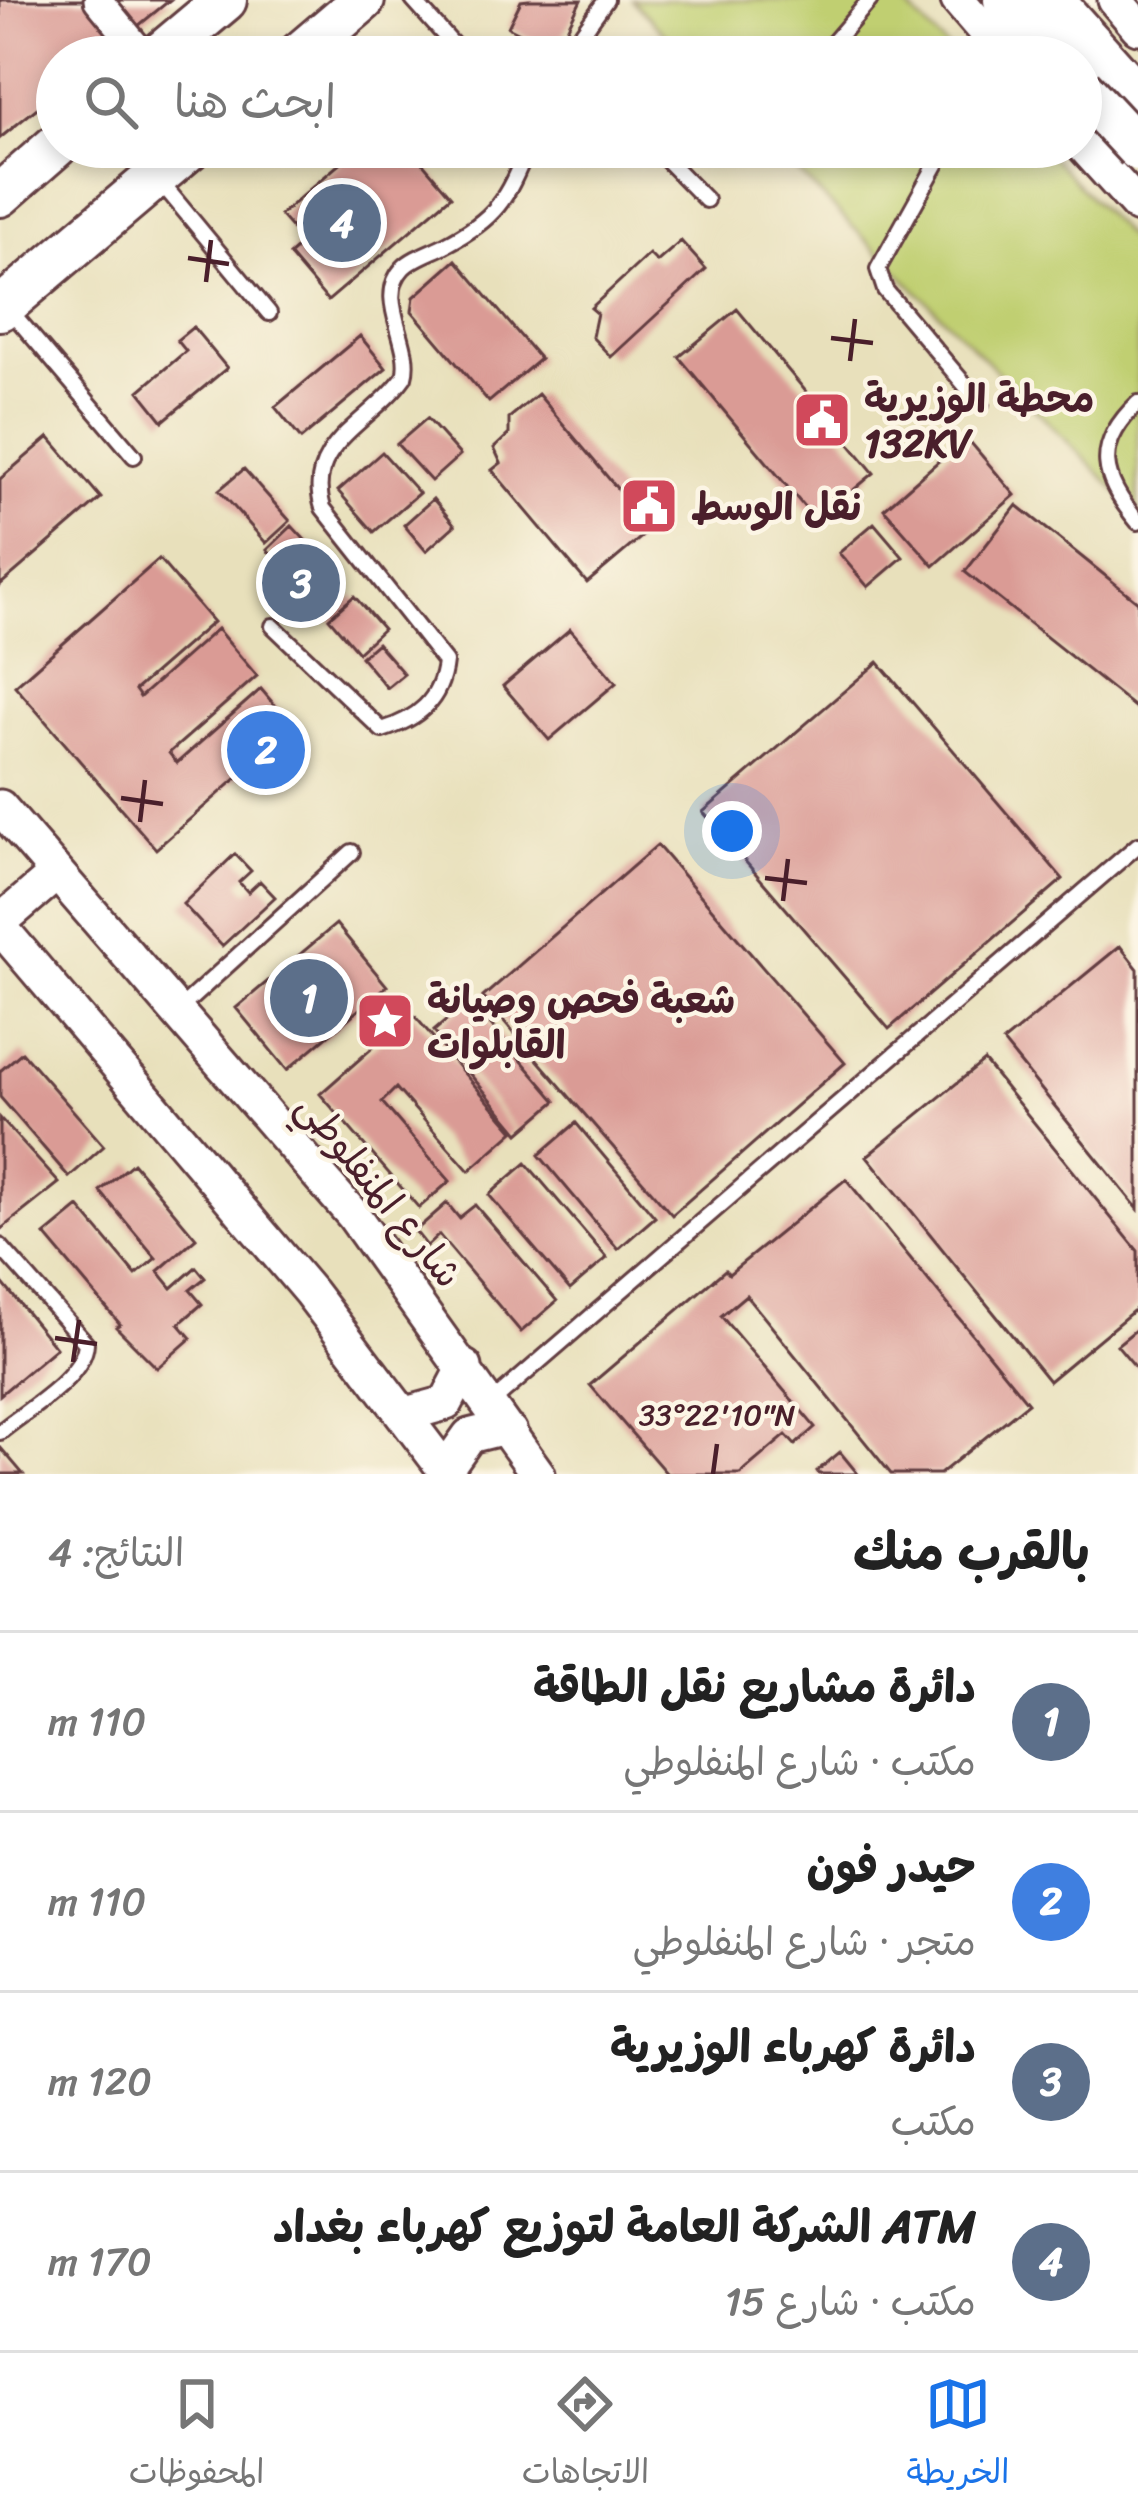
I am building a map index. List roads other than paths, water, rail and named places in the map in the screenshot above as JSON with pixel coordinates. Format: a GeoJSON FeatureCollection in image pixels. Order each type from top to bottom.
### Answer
{"type":"FeatureCollection","features":[{"type":"Feature","properties":{"kind":"main road"},"geometry":{"type":"LineString","coordinates":[[182,36],[225,0]]}},
{"type":"Feature","properties":{"kind":"main road"},"geometry":{"type":"LineString","coordinates":[[321,36],[363,0]]}},
{"type":"Feature","properties":{"kind":"main road"},"geometry":{"type":"LineString","coordinates":[[1005,0],[1035,36]]}},
{"type":"Feature","properties":{"kind":"main road"},"geometry":{"type":"LineString","coordinates":[[1052,0],[1084,36]]}},
{"type":"Feature","properties":{"kind":"main road"},"geometry":{"type":"LineString","coordinates":[[1102,56],[1138,96]]}},
{"type":"Feature","properties":{"kind":"main road"},"geometry":{"type":"LineString","coordinates":[[0,195],[36,163]]}},
{"type":"Feature","properties":{"kind":"main road"},"geometry":{"type":"LineString","coordinates":[[3,307],[166,168]]}},
{"type":"Feature","properties":{"kind":"street"},"geometry":{"type":"LineString","coordinates":[[98,0],[128,36]]}},
{"type":"Feature","properties":{"kind":"street"},"geometry":{"type":"LineString","coordinates":[[958,0],[987,36]]}},
{"type":"Feature","properties":{"kind":"street"},"geometry":{"type":"LineString","coordinates":[[1114,0],[1138,27]]}},
{"type":"Feature","properties":{"kind":"street"},"geometry":{"type":"LineString","coordinates":[[1111,153],[1138,206]]}},
{"type":"Feature","properties":{"kind":"street","name":"شارع المنفلوطي"},"geometry":{"type":"LineString","coordinates":[[0,807],[353,1215],[538,1474]]}},
{"type":"Feature","properties":{"kind":"street"},"geometry":{"type":"LineString","coordinates":[[57,873],[0,924],[310,1292],[447,1472]]}},
{"type":"Feature","properties":{"kind":"street"},"geometry":{"type":"LineString","coordinates":[[406,1414],[446,1403],[465,1367]]}},
{"type":"Feature","properties":{"kind":"street"},"geometry":{"type":"LineString","coordinates":[[447,1472],[450,1456],[469,1436],[497,1429],[510,1432]]}},
{"type":"Feature","properties":{"kind":"lane"},"geometry":{"type":"LineString","coordinates":[[413,0],[445,36]]}},
{"type":"Feature","properties":{"kind":"lane"},"geometry":{"type":"LineString","coordinates":[[580,36],[606,0]]}},
{"type":"Feature","properties":{"kind":"lane"},"geometry":{"type":"LineString","coordinates":[[838,36],[870,0]]}},
{"type":"Feature","properties":{"kind":"lane"},"geometry":{"type":"LineString","coordinates":[[273,626],[382,730],[416,719],[435,694],[446,662],[323,508],[319,477],[327,452],[404,377],[408,362],[392,295],[403,268],[480,227],[505,203],[519,168]]}},
{"type":"Feature","properties":{"kind":"lane"},"geometry":{"type":"LineString","coordinates":[[675,168],[706,200]]}},
{"type":"Feature","properties":{"kind":"lane"},"geometry":{"type":"LineString","coordinates":[[934,168],[878,268],[885,290],[981,404]]}},
{"type":"Feature","properties":{"kind":"lane"},"geometry":{"type":"LineString","coordinates":[[156,176],[269,313]]}},
{"type":"Feature","properties":{"kind":"lane"},"geometry":{"type":"LineString","coordinates":[[3,307],[134,456]]}},
{"type":"Feature","properties":{"kind":"lane"},"geometry":{"type":"LineString","coordinates":[[1138,403],[1120,420],[1105,463],[1110,489],[1138,522]]}},
{"type":"Feature","properties":{"kind":"lane"},"geometry":{"type":"LineString","coordinates":[[491,1403],[1138,845]]}},
{"type":"Feature","properties":{"kind":"lane"},"geometry":{"type":"LineString","coordinates":[[177,1011],[352,852]]}},
{"type":"Feature","properties":{"kind":"lane"},"geometry":{"type":"LineString","coordinates":[[0,1246],[86,1343],[86,1357],[0,1432]]}},
{"type":"Feature","properties":{"kind":"place","name":"ATM الشركة العامة لتوزيع كهرباء بغداد"},"geometry":{"type":"Point","coordinates":[342,223]}},
{"type":"Feature","properties":{"kind":"place","name":"محطة الوزيرية 132KV"},"geometry":{"type":"Point","coordinates":[822,420]}},
{"type":"Feature","properties":{"kind":"place","name":"نقل الوسط"},"geometry":{"type":"Point","coordinates":[649,506]}},
{"type":"Feature","properties":{"kind":"place","name":"دائرة كهرباء الوزيرية"},"geometry":{"type":"Point","coordinates":[301,583]}},
{"type":"Feature","properties":{"kind":"place","name":"حيدر فون"},"geometry":{"type":"Point","coordinates":[266,750]}},
{"type":"Feature","properties":{"kind":"place","name":"دائرة مشاريع نقل الطاقة"},"geometry":{"type":"Point","coordinates":[309,998]}},
{"type":"Feature","properties":{"kind":"place","name":"شعبة فحص وصيانة القابلوات"},"geometry":{"type":"Point","coordinates":[385,1021]}}]}
